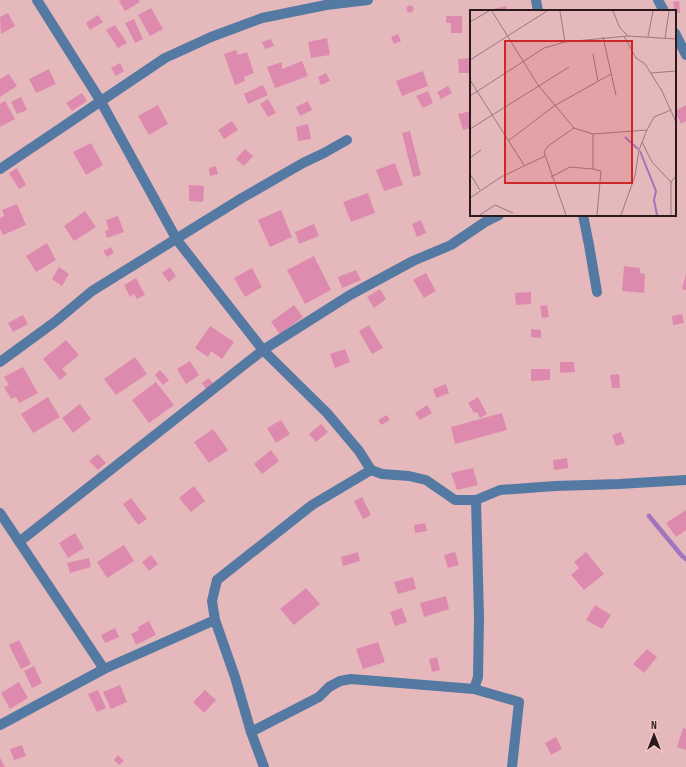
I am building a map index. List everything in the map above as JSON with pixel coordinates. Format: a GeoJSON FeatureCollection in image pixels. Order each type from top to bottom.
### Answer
{"type":"FeatureCollection","features":[{"type":"Feature","properties":{"kind":"street"},"geometry":{"type":"LineString","coordinates":[[36,0],[100,100],[177,240],[263,350],[327,413],[359,451],[371,470],[382,474],[409,476],[426,480],[455,500],[476,500],[500,490],[686,480]]}},
{"type":"Feature","properties":{"kind":"street"},"geometry":{"type":"LineString","coordinates":[[0,169],[164,58],[211,37],[262,18],[326,2],[368,0]]}},
{"type":"Feature","properties":{"kind":"street"},"geometry":{"type":"LineString","coordinates":[[536,0],[538,10]]}},
{"type":"Feature","properties":{"kind":"street"},"geometry":{"type":"LineString","coordinates":[[658,0],[663,10]]}},
{"type":"Feature","properties":{"kind":"street"},"geometry":{"type":"LineString","coordinates":[[676,35],[686,55]]}},
{"type":"Feature","properties":{"kind":"street"},"geometry":{"type":"LineString","coordinates":[[0,362],[56,321],[92,291],[177,240],[242,198],[347,140]]}},
{"type":"Feature","properties":{"kind":"street"},"geometry":{"type":"LineString","coordinates":[[19,542],[263,350],[350,295],[413,261],[451,245],[485,222],[497,216]]}},
{"type":"Feature","properties":{"kind":"street"},"geometry":{"type":"LineString","coordinates":[[583,216],[590,245],[597,292]]}},
{"type":"Feature","properties":{"kind":"street"},"geometry":{"type":"LineString","coordinates":[[264,767],[251,732],[235,677],[215,620],[212,601],[217,580],[312,505],[371,470]]}},
{"type":"Feature","properties":{"kind":"street"},"geometry":{"type":"LineString","coordinates":[[474,689],[478,677],[479,617],[476,500]]}},
{"type":"Feature","properties":{"kind":"street"},"geometry":{"type":"LineString","coordinates":[[0,513],[104,669]]}},
{"type":"Feature","properties":{"kind":"street"},"geometry":{"type":"LineString","coordinates":[[0,725],[104,669],[215,620]]}},
{"type":"Feature","properties":{"kind":"street"},"geometry":{"type":"LineString","coordinates":[[251,732],[319,697],[329,687],[340,681],[351,679],[474,689],[519,702],[512,767]]}},
{"type":"Feature","properties":{"kind":"building"},"geometry":{"type":"Polygon","coordinates":[[[139,0],[140,2],[125,11],[119,1],[139,0]]]}},
{"type":"Feature","properties":{"kind":"building"},"geometry":{"type":"Polygon","coordinates":[[[679,1],[680,13],[676,13],[673,2],[679,1]]]}},
{"type":"Feature","properties":{"kind":"building"},"geometry":{"type":"Polygon","coordinates":[[[410,6],[413,9],[410,12],[407,9],[410,6]]]}},
{"type":"Feature","properties":{"kind":"building"},"geometry":{"type":"Polygon","coordinates":[[[506,6],[507,10],[490,10],[506,6]]]}},
{"type":"Feature","properties":{"kind":"building"},"geometry":{"type":"Polygon","coordinates":[[[151,8],[163,29],[150,36],[138,15],[151,8]]]}},
{"type":"Feature","properties":{"kind":"building"},"geometry":{"type":"Polygon","coordinates":[[[8,13],[15,26],[1,34],[0,17],[8,13]]]}},
{"type":"Feature","properties":{"kind":"building"},"geometry":{"type":"Polygon","coordinates":[[[98,15],[103,22],[90,30],[86,23],[98,15]]]}},
{"type":"Feature","properties":{"kind":"building"},"geometry":{"type":"Polygon","coordinates":[[[446,16],[462,16],[462,33],[451,33],[451,23],[446,23],[446,16]]]}},
{"type":"Feature","properties":{"kind":"building"},"geometry":{"type":"Polygon","coordinates":[[[134,19],[143,39],[135,43],[125,23],[134,19]]]}},
{"type":"Feature","properties":{"kind":"building"},"geometry":{"type":"Polygon","coordinates":[[[115,25],[127,43],[118,48],[106,30],[115,25]]]}},
{"type":"Feature","properties":{"kind":"building"},"geometry":{"type":"Polygon","coordinates":[[[398,34],[401,41],[394,44],[391,37],[398,34]]]}},
{"type":"Feature","properties":{"kind":"building"},"geometry":{"type":"Polygon","coordinates":[[[327,38],[330,55],[311,58],[308,42],[327,38]]]}},
{"type":"Feature","properties":{"kind":"building"},"geometry":{"type":"Polygon","coordinates":[[[271,39],[274,46],[265,49],[262,42],[271,39]]]}},
{"type":"Feature","properties":{"kind":"building"},"geometry":{"type":"Polygon","coordinates":[[[236,50],[238,55],[247,52],[254,73],[244,77],[245,81],[235,85],[224,54],[236,50]]]}},
{"type":"Feature","properties":{"kind":"building"},"geometry":{"type":"Polygon","coordinates":[[[470,58],[470,73],[459,73],[458,59],[470,58]]]}},
{"type":"Feature","properties":{"kind":"building"},"geometry":{"type":"Polygon","coordinates":[[[302,61],[308,76],[275,88],[267,67],[282,62],[282,69],[302,61]]]}},
{"type":"Feature","properties":{"kind":"building"},"geometry":{"type":"Polygon","coordinates":[[[120,63],[124,71],[116,76],[111,68],[120,63]]]}},
{"type":"Feature","properties":{"kind":"building"},"geometry":{"type":"Polygon","coordinates":[[[49,69],[56,84],[36,93],[29,79],[49,69]]]}},
{"type":"Feature","properties":{"kind":"building"},"geometry":{"type":"Polygon","coordinates":[[[423,71],[428,86],[402,96],[396,81],[423,71]]]}},
{"type":"Feature","properties":{"kind":"building"},"geometry":{"type":"Polygon","coordinates":[[[326,73],[330,81],[321,85],[318,77],[326,73]]]}},
{"type":"Feature","properties":{"kind":"building"},"geometry":{"type":"Polygon","coordinates":[[[9,74],[17,86],[0,97],[0,79],[9,74]]]}},
{"type":"Feature","properties":{"kind":"building"},"geometry":{"type":"Polygon","coordinates":[[[263,85],[268,95],[248,104],[244,94],[263,85]]]}},
{"type":"Feature","properties":{"kind":"building"},"geometry":{"type":"Polygon","coordinates":[[[448,86],[452,93],[441,99],[437,92],[448,86]]]}},
{"type":"Feature","properties":{"kind":"building"},"geometry":{"type":"Polygon","coordinates":[[[428,91],[433,103],[423,108],[416,96],[428,91]]]}},
{"type":"Feature","properties":{"kind":"building"},"geometry":{"type":"Polygon","coordinates":[[[82,93],[87,101],[72,111],[66,103],[82,93]]]}},
{"type":"Feature","properties":{"kind":"building"},"geometry":{"type":"Polygon","coordinates":[[[21,97],[27,110],[17,114],[11,102],[21,97]]]}},
{"type":"Feature","properties":{"kind":"building"},"geometry":{"type":"Polygon","coordinates":[[[268,99],[276,113],[268,117],[260,104],[268,99]]]}},
{"type":"Feature","properties":{"kind":"building"},"geometry":{"type":"Polygon","coordinates":[[[5,101],[15,119],[0,127],[0,104],[5,101]]]}},
{"type":"Feature","properties":{"kind":"building"},"geometry":{"type":"Polygon","coordinates":[[[308,101],[312,110],[300,116],[296,107],[308,101]]]}},
{"type":"Feature","properties":{"kind":"building"},"geometry":{"type":"Polygon","coordinates":[[[158,105],[168,124],[149,135],[138,116],[158,105]]]}},
{"type":"Feature","properties":{"kind":"building"},"geometry":{"type":"Polygon","coordinates":[[[686,105],[686,121],[681,124],[676,110],[686,105]]]}},
{"type":"Feature","properties":{"kind":"building"},"geometry":{"type":"Polygon","coordinates":[[[470,111],[470,128],[463,130],[458,114],[470,111]]]}},
{"type":"Feature","properties":{"kind":"building"},"geometry":{"type":"Polygon","coordinates":[[[232,121],[238,130],[224,139],[218,130],[232,121]]]}},
{"type":"Feature","properties":{"kind":"building"},"geometry":{"type":"Polygon","coordinates":[[[308,124],[311,139],[298,141],[296,127],[308,124]]]}},
{"type":"Feature","properties":{"kind":"building"},"geometry":{"type":"Polygon","coordinates":[[[410,131],[421,175],[413,177],[402,133],[410,131]]]}},
{"type":"Feature","properties":{"kind":"building"},"geometry":{"type":"Polygon","coordinates":[[[91,143],[103,165],[86,175],[73,152],[91,143]]]}},
{"type":"Feature","properties":{"kind":"building"},"geometry":{"type":"Polygon","coordinates":[[[245,149],[253,156],[244,166],[236,159],[245,149]]]}},
{"type":"Feature","properties":{"kind":"building"},"geometry":{"type":"Polygon","coordinates":[[[395,163],[403,185],[384,191],[376,170],[395,163]]]}},
{"type":"Feature","properties":{"kind":"building"},"geometry":{"type":"Polygon","coordinates":[[[216,166],[218,174],[210,176],[209,168],[216,166]]]}},
{"type":"Feature","properties":{"kind":"building"},"geometry":{"type":"Polygon","coordinates":[[[17,168],[26,185],[19,189],[9,173],[17,168]]]}},
{"type":"Feature","properties":{"kind":"building"},"geometry":{"type":"Polygon","coordinates":[[[189,185],[204,186],[203,202],[189,201],[189,185]]]}},
{"type":"Feature","properties":{"kind":"building"},"geometry":{"type":"Polygon","coordinates":[[[368,193],[375,213],[351,222],[343,202],[368,193]]]}},
{"type":"Feature","properties":{"kind":"building"},"geometry":{"type":"Polygon","coordinates":[[[17,204],[26,225],[3,235],[0,229],[0,218],[4,216],[2,210],[17,204]]]}},
{"type":"Feature","properties":{"kind":"building"},"geometry":{"type":"Polygon","coordinates":[[[281,210],[292,237],[270,247],[258,220],[281,210]]]}},
{"type":"Feature","properties":{"kind":"building"},"geometry":{"type":"Polygon","coordinates":[[[85,211],[96,227],[74,241],[64,226],[85,211]]]}},
{"type":"Feature","properties":{"kind":"building"},"geometry":{"type":"Polygon","coordinates":[[[118,216],[124,232],[107,238],[105,231],[109,230],[106,220],[118,216]]]}},
{"type":"Feature","properties":{"kind":"building"},"geometry":{"type":"Polygon","coordinates":[[[421,220],[426,233],[417,237],[412,224],[421,220]]]}},
{"type":"Feature","properties":{"kind":"building"},"geometry":{"type":"Polygon","coordinates":[[[314,224],[319,236],[299,244],[295,232],[314,224]]]}},
{"type":"Feature","properties":{"kind":"building"},"geometry":{"type":"Polygon","coordinates":[[[47,243],[56,260],[36,272],[26,256],[47,243]]]}},
{"type":"Feature","properties":{"kind":"building"},"geometry":{"type":"Polygon","coordinates":[[[111,247],[114,253],[107,257],[103,251],[111,247]]]}},
{"type":"Feature","properties":{"kind":"building"},"geometry":{"type":"Polygon","coordinates":[[[314,256],[331,290],[305,304],[287,270],[314,256]]]}},
{"type":"Feature","properties":{"kind":"building"},"geometry":{"type":"Polygon","coordinates":[[[624,266],[640,268],[640,273],[645,274],[644,293],[622,291],[624,266]]]}},
{"type":"Feature","properties":{"kind":"building"},"geometry":{"type":"Polygon","coordinates":[[[59,267],[69,274],[62,286],[52,279],[59,267]]]}},
{"type":"Feature","properties":{"kind":"building"},"geometry":{"type":"Polygon","coordinates":[[[170,267],[176,276],[169,282],[162,273],[170,267]]]}},
{"type":"Feature","properties":{"kind":"building"},"geometry":{"type":"Polygon","coordinates":[[[252,268],[262,287],[245,297],[234,278],[252,268]]]}},
{"type":"Feature","properties":{"kind":"building"},"geometry":{"type":"Polygon","coordinates":[[[356,270],[361,280],[342,288],[338,277],[356,270]]]}},
{"type":"Feature","properties":{"kind":"building"},"geometry":{"type":"Polygon","coordinates":[[[426,273],[436,291],[424,298],[413,280],[426,273]]]}},
{"type":"Feature","properties":{"kind":"building"},"geometry":{"type":"Polygon","coordinates":[[[686,274],[686,290],[682,289],[686,274]]]}},
{"type":"Feature","properties":{"kind":"building"},"geometry":{"type":"Polygon","coordinates":[[[136,278],[145,295],[137,299],[134,294],[130,297],[124,285],[136,278]]]}},
{"type":"Feature","properties":{"kind":"building"},"geometry":{"type":"Polygon","coordinates":[[[380,289],[386,299],[374,308],[367,297],[380,289]]]}},
{"type":"Feature","properties":{"kind":"building"},"geometry":{"type":"Polygon","coordinates":[[[531,292],[531,304],[516,305],[515,293],[531,292]]]}},
{"type":"Feature","properties":{"kind":"building"},"geometry":{"type":"Polygon","coordinates":[[[294,305],[303,317],[280,334],[271,322],[294,305]]]}},
{"type":"Feature","properties":{"kind":"building"},"geometry":{"type":"Polygon","coordinates":[[[547,305],[549,317],[542,318],[540,306],[547,305]]]}},
{"type":"Feature","properties":{"kind":"building"},"geometry":{"type":"Polygon","coordinates":[[[682,314],[684,323],[673,325],[672,316],[682,314]]]}},
{"type":"Feature","properties":{"kind":"building"},"geometry":{"type":"Polygon","coordinates":[[[23,315],[28,324],[13,332],[8,323],[23,315]]]}},
{"type":"Feature","properties":{"kind":"building"},"geometry":{"type":"Polygon","coordinates":[[[369,325],[383,348],[372,354],[359,331],[369,325]]]}},
{"type":"Feature","properties":{"kind":"building"},"geometry":{"type":"Polygon","coordinates":[[[210,326],[234,342],[222,359],[211,351],[208,357],[195,348],[210,326]]]}},
{"type":"Feature","properties":{"kind":"building"},"geometry":{"type":"Polygon","coordinates":[[[531,329],[541,330],[541,338],[531,337],[531,329]]]}},
{"type":"Feature","properties":{"kind":"building"},"geometry":{"type":"Polygon","coordinates":[[[66,340],[79,355],[62,369],[67,374],[60,380],[43,359],[66,340]]]}},
{"type":"Feature","properties":{"kind":"building"},"geometry":{"type":"Polygon","coordinates":[[[345,349],[350,362],[335,368],[330,354],[345,349]]]}},
{"type":"Feature","properties":{"kind":"building"},"geometry":{"type":"Polygon","coordinates":[[[135,357],[147,374],[116,395],[104,379],[135,357]]]}},
{"type":"Feature","properties":{"kind":"building"},"geometry":{"type":"Polygon","coordinates":[[[190,361],[199,375],[186,384],[177,369],[190,361]]]}},
{"type":"Feature","properties":{"kind":"building"},"geometry":{"type":"Polygon","coordinates":[[[560,362],[574,362],[575,372],[560,373],[560,362]]]}},
{"type":"Feature","properties":{"kind":"building"},"geometry":{"type":"Polygon","coordinates":[[[23,367],[38,393],[19,403],[16,397],[11,399],[4,387],[9,385],[4,377],[23,367]]]}},
{"type":"Feature","properties":{"kind":"building"},"geometry":{"type":"Polygon","coordinates":[[[531,369],[550,369],[550,380],[531,381],[531,369]]]}},
{"type":"Feature","properties":{"kind":"building"},"geometry":{"type":"Polygon","coordinates":[[[160,370],[169,380],[163,385],[155,375],[160,370]]]}},
{"type":"Feature","properties":{"kind":"building"},"geometry":{"type":"Polygon","coordinates":[[[619,374],[620,388],[612,388],[610,375],[619,374]]]}},
{"type":"Feature","properties":{"kind":"building"},"geometry":{"type":"Polygon","coordinates":[[[209,378],[215,386],[207,391],[202,383],[209,378]]]}},
{"type":"Feature","properties":{"kind":"building"},"geometry":{"type":"Polygon","coordinates":[[[156,382],[174,405],[149,423],[132,400],[156,382]]]}},
{"type":"Feature","properties":{"kind":"building"},"geometry":{"type":"Polygon","coordinates":[[[446,384],[449,393],[436,398],[433,389],[446,384]]]}},
{"type":"Feature","properties":{"kind":"building"},"geometry":{"type":"Polygon","coordinates":[[[48,397],[60,417],[33,433],[21,414],[48,397]]]}},
{"type":"Feature","properties":{"kind":"building"},"geometry":{"type":"Polygon","coordinates":[[[478,397],[487,414],[480,418],[477,412],[474,413],[468,403],[478,397]]]}},
{"type":"Feature","properties":{"kind":"building"},"geometry":{"type":"Polygon","coordinates":[[[80,404],[91,419],[73,433],[62,418],[80,404]]]}},
{"type":"Feature","properties":{"kind":"building"},"geometry":{"type":"Polygon","coordinates":[[[427,405],[432,413],[420,420],[415,413],[427,405]]]}},
{"type":"Feature","properties":{"kind":"building"},"geometry":{"type":"Polygon","coordinates":[[[502,413],[507,430],[455,444],[451,427],[502,413]]]}},
{"type":"Feature","properties":{"kind":"building"},"geometry":{"type":"Polygon","coordinates":[[[387,415],[390,420],[381,425],[378,420],[387,415]]]}},
{"type":"Feature","properties":{"kind":"building"},"geometry":{"type":"Polygon","coordinates":[[[281,420],[290,434],[276,443],[267,428],[281,420]]]}},
{"type":"Feature","properties":{"kind":"building"},"geometry":{"type":"Polygon","coordinates":[[[321,424],[328,432],[316,442],[309,434],[321,424]]]}},
{"type":"Feature","properties":{"kind":"building"},"geometry":{"type":"Polygon","coordinates":[[[213,429],[228,450],[209,463],[194,442],[213,429]]]}},
{"type":"Feature","properties":{"kind":"building"},"geometry":{"type":"Polygon","coordinates":[[[621,432],[625,443],[616,446],[612,435],[621,432]]]}},
{"type":"Feature","properties":{"kind":"building"},"geometry":{"type":"Polygon","coordinates":[[[271,450],[279,461],[262,474],[254,464],[271,450]]]}},
{"type":"Feature","properties":{"kind":"building"},"geometry":{"type":"Polygon","coordinates":[[[98,454],[106,463],[98,470],[89,461],[98,454]]]}},
{"type":"Feature","properties":{"kind":"building"},"geometry":{"type":"Polygon","coordinates":[[[567,458],[568,468],[554,470],[553,460],[567,458]]]}},
{"type":"Feature","properties":{"kind":"building"},"geometry":{"type":"Polygon","coordinates":[[[473,468],[478,485],[457,490],[451,473],[473,468]]]}},
{"type":"Feature","properties":{"kind":"building"},"geometry":{"type":"Polygon","coordinates":[[[194,486],[205,501],[191,512],[179,498],[194,486]]]}},
{"type":"Feature","properties":{"kind":"building"},"geometry":{"type":"Polygon","coordinates":[[[362,497],[371,515],[363,519],[354,501],[362,497]]]}},
{"type":"Feature","properties":{"kind":"building"},"geometry":{"type":"Polygon","coordinates":[[[131,498],[147,519],[138,525],[123,504],[131,498]]]}},
{"type":"Feature","properties":{"kind":"building"},"geometry":{"type":"Polygon","coordinates":[[[686,510],[686,530],[676,537],[666,523],[686,510]]]}},
{"type":"Feature","properties":{"kind":"building"},"geometry":{"type":"Polygon","coordinates":[[[425,523],[427,531],[415,533],[414,525],[425,523]]]}},
{"type":"Feature","properties":{"kind":"building"},"geometry":{"type":"Polygon","coordinates":[[[75,533],[84,548],[68,558],[59,543],[75,533]]]}},
{"type":"Feature","properties":{"kind":"building"},"geometry":{"type":"Polygon","coordinates":[[[124,545],[134,561],[107,578],[97,562],[124,545]]]}},
{"type":"Feature","properties":{"kind":"building"},"geometry":{"type":"Polygon","coordinates":[[[358,552],[360,561],[343,566],[341,557],[358,552]]]}},
{"type":"Feature","properties":{"kind":"building"},"geometry":{"type":"Polygon","coordinates":[[[455,552],[459,565],[448,568],[444,555],[455,552]]]}},
{"type":"Feature","properties":{"kind":"building"},"geometry":{"type":"Polygon","coordinates":[[[586,552],[604,574],[584,590],[571,575],[579,568],[574,562],[586,552]]]}},
{"type":"Feature","properties":{"kind":"building"},"geometry":{"type":"Polygon","coordinates":[[[151,555],[158,564],[149,571],[142,562],[151,555]]]}},
{"type":"Feature","properties":{"kind":"building"},"geometry":{"type":"Polygon","coordinates":[[[89,558],[91,567],[70,573],[67,563],[89,558]]]}},
{"type":"Feature","properties":{"kind":"building"},"geometry":{"type":"Polygon","coordinates":[[[413,577],[416,589],[398,594],[394,582],[413,577]]]}},
{"type":"Feature","properties":{"kind":"building"},"geometry":{"type":"Polygon","coordinates":[[[306,588],[320,604],[294,625],[280,609],[306,588]]]}},
{"type":"Feature","properties":{"kind":"building"},"geometry":{"type":"Polygon","coordinates":[[[446,596],[449,609],[424,617],[420,603],[446,596]]]}},
{"type":"Feature","properties":{"kind":"building"},"geometry":{"type":"Polygon","coordinates":[[[595,605],[611,615],[602,629],[586,620],[595,605]]]}},
{"type":"Feature","properties":{"kind":"building"},"geometry":{"type":"Polygon","coordinates":[[[402,608],[407,622],[395,626],[390,612],[402,608]]]}},
{"type":"Feature","properties":{"kind":"building"},"geometry":{"type":"Polygon","coordinates":[[[149,621],[156,635],[136,645],[131,634],[139,630],[138,627],[149,621]]]}},
{"type":"Feature","properties":{"kind":"building"},"geometry":{"type":"Polygon","coordinates":[[[115,628],[119,637],[105,643],[101,635],[115,628]]]}},
{"type":"Feature","properties":{"kind":"building"},"geometry":{"type":"Polygon","coordinates":[[[19,640],[31,664],[21,669],[9,645],[19,640]]]}},
{"type":"Feature","properties":{"kind":"building"},"geometry":{"type":"Polygon","coordinates":[[[378,642],[385,662],[363,669],[356,649],[378,642]]]}},
{"type":"Feature","properties":{"kind":"building"},"geometry":{"type":"Polygon","coordinates":[[[647,649],[657,657],[644,673],[633,664],[647,649]]]}},
{"type":"Feature","properties":{"kind":"building"},"geometry":{"type":"Polygon","coordinates":[[[437,657],[440,670],[432,672],[429,659],[437,657]]]}},
{"type":"Feature","properties":{"kind":"building"},"geometry":{"type":"Polygon","coordinates":[[[34,666],[42,683],[32,688],[24,671],[34,666]]]}},
{"type":"Feature","properties":{"kind":"building"},"geometry":{"type":"Polygon","coordinates":[[[19,682],[28,698],[10,709],[1,693],[19,682]]]}},
{"type":"Feature","properties":{"kind":"building"},"geometry":{"type":"Polygon","coordinates":[[[120,685],[127,702],[111,709],[103,692],[120,685]]]}},
{"type":"Feature","properties":{"kind":"building"},"geometry":{"type":"Polygon","coordinates":[[[98,690],[106,708],[97,712],[88,694],[98,690]]]}},
{"type":"Feature","properties":{"kind":"building"},"geometry":{"type":"Polygon","coordinates":[[[205,690],[216,700],[204,713],[193,702],[205,690]]]}},
{"type":"Feature","properties":{"kind":"building"},"geometry":{"type":"Polygon","coordinates":[[[683,728],[686,729],[686,750],[677,747],[683,728]]]}},
{"type":"Feature","properties":{"kind":"building"},"geometry":{"type":"Polygon","coordinates":[[[556,737],[562,749],[551,755],[545,743],[556,737]]]}},
{"type":"Feature","properties":{"kind":"building"},"geometry":{"type":"Polygon","coordinates":[[[22,745],[26,756],[14,760],[10,749],[22,745]]]}},
{"type":"Feature","properties":{"kind":"building"},"geometry":{"type":"Polygon","coordinates":[[[118,755],[124,761],[119,765],[114,760],[118,755]]]}},
{"type":"Feature","properties":{"kind":"building"},"geometry":{"type":"Polygon","coordinates":[[[0,758],[5,767],[0,767],[0,758]]]}},
{"type":"Feature","properties":{"kind":"waterway"},"geometry":{"type":"LineString","coordinates":[[649,516],[686,559]]}}]}
